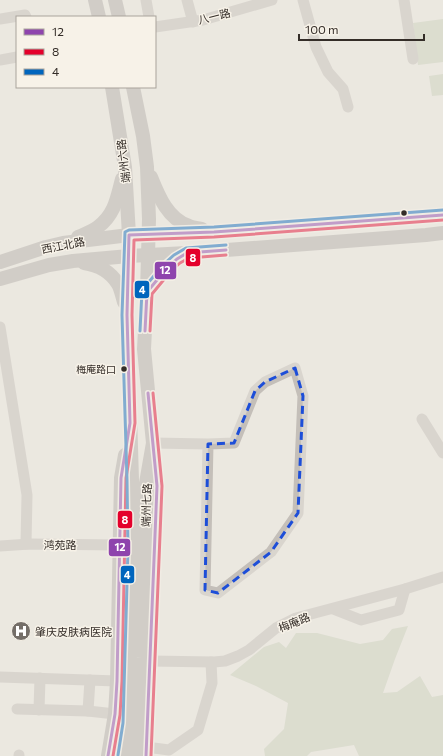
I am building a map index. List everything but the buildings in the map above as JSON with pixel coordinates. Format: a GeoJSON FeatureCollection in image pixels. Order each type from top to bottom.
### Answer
{"type":"FeatureCollection","features":[{"type":"Feature","properties":{"kind":"main road"},"geometry":{"type":"LineString","coordinates":[[95,0],[99,16]]}},
{"type":"Feature","properties":{"kind":"main road"},"geometry":{"type":"LineString","coordinates":[[116,0],[119,16]]}},
{"type":"Feature","properties":{"kind":"main road","name":"端州六路"},"geometry":{"type":"LineString","coordinates":[[112,88],[125,167],[129,235]]}},
{"type":"Feature","properties":{"kind":"main road"},"geometry":{"type":"LineString","coordinates":[[134,88],[147,167],[159,197],[164,206],[180,222],[189,226],[214,232]]}},
{"type":"Feature","properties":{"kind":"main road"},"geometry":{"type":"LineString","coordinates":[[120,135],[129,139],[136,137],[142,131]]}},
{"type":"Feature","properties":{"kind":"main road"},"geometry":{"type":"LineString","coordinates":[[63,243],[98,227],[108,218],[113,211],[125,167]]}},
{"type":"Feature","properties":{"kind":"main road","name":"端州七路"},"geometry":{"type":"LineString","coordinates":[[134,756],[142,658],[146,483],[153,443],[144,349],[149,219],[147,167]]}},
{"type":"Feature","properties":{"kind":"main road","name":"西江北路"},"geometry":{"type":"LineString","coordinates":[[0,262],[63,243],[129,235],[214,232],[443,215]]}},
{"type":"Feature","properties":{"kind":"main road"},"geometry":{"type":"LineString","coordinates":[[244,230],[240,239],[244,249]]}},
{"type":"Feature","properties":{"kind":"main road","name":"西江北路"},"geometry":{"type":"LineString","coordinates":[[0,279],[49,265],[73,261],[443,233]]}},
{"type":"Feature","properties":{"kind":"main road","name":"端州七路"},"geometry":{"type":"LineString","coordinates":[[123,756],[128,723],[133,549],[127,315],[129,235]]}},
{"type":"Feature","properties":{"kind":"main road"},"geometry":{"type":"LineString","coordinates":[[46,247],[49,265]]}},
{"type":"Feature","properties":{"kind":"main road"},"geometry":{"type":"LineString","coordinates":[[147,292],[167,268],[187,253]]}},
{"type":"Feature","properties":{"kind":"main road"},"geometry":{"type":"LineString","coordinates":[[73,261],[101,267],[109,273],[118,284],[127,315]]}},
{"type":"Feature","properties":{"kind":"main road"},"geometry":{"type":"LineString","coordinates":[[108,756],[115,714],[118,681],[122,478],[130,423]]}},
{"type":"Feature","properties":{"kind":"main road"},"geometry":{"type":"LineString","coordinates":[[146,752],[157,486],[153,443]]}},
{"type":"Feature","properties":{"kind":"street"},"geometry":{"type":"LineString","coordinates":[[146,0],[149,16]]}},
{"type":"Feature","properties":{"kind":"street"},"geometry":{"type":"LineString","coordinates":[[187,0],[193,22]]}},
{"type":"Feature","properties":{"kind":"street","name":"八一路"},"geometry":{"type":"LineString","coordinates":[[156,27],[203,20],[272,0]]}},
{"type":"Feature","properties":{"kind":"street"},"geometry":{"type":"LineString","coordinates":[[303,0],[316,47],[328,72],[343,89],[348,107]]}},
{"type":"Feature","properties":{"kind":"street"},"geometry":{"type":"LineString","coordinates":[[404,0],[413,60]]}},
{"type":"Feature","properties":{"kind":"street"},"geometry":{"type":"LineString","coordinates":[[0,19],[16,17]]}},
{"type":"Feature","properties":{"kind":"street"},"geometry":{"type":"LineString","coordinates":[[0,60],[16,57]]}},
{"type":"Feature","properties":{"kind":"street"},"geometry":{"type":"LineString","coordinates":[[0,327],[5,390],[27,495],[26,544]]}},
{"type":"Feature","properties":{"kind":"street"},"geometry":{"type":"LineString","coordinates":[[153,443],[234,443],[255,392],[265,382],[294,368],[303,396],[298,513],[271,552],[218,593],[205,590],[208,444]]}},
{"type":"Feature","properties":{"kind":"street"},"geometry":{"type":"LineString","coordinates":[[422,419],[443,453]]}},
{"type":"Feature","properties":{"kind":"street","name":"鸿苑路"},"geometry":{"type":"LineString","coordinates":[[0,546],[26,544],[120,545]]}},
{"type":"Feature","properties":{"kind":"street","name":"梅庵路"},"geometry":{"type":"LineString","coordinates":[[150,661],[225,661],[249,650],[276,628],[296,618],[405,589],[443,577]]}},
{"type":"Feature","properties":{"kind":"street"},"geometry":{"type":"LineString","coordinates":[[333,609],[361,620],[399,610],[405,589]]}},
{"type":"Feature","properties":{"kind":"street"},"geometry":{"type":"LineString","coordinates":[[146,752],[168,750],[198,730],[212,683],[211,662]]}},
{"type":"Feature","properties":{"kind":"street"},"geometry":{"type":"LineString","coordinates":[[0,677],[118,681]]}},
{"type":"Feature","properties":{"kind":"street"},"geometry":{"type":"LineString","coordinates":[[39,710],[40,678]]}},
{"type":"Feature","properties":{"kind":"street"},"geometry":{"type":"LineString","coordinates":[[88,711],[90,680]]}},
{"type":"Feature","properties":{"kind":"street"},"geometry":{"type":"LineString","coordinates":[[16,709],[88,711],[115,714]]}},
{"type":"Feature","properties":{"kind":"highlighted area"},"geometry":{"type":"Polygon","coordinates":[[[295,368],[303,396],[298,513],[271,552],[218,593],[205,590],[208,444],[234,443],[255,391],[265,382],[295,368]]]}},
{"type":"Feature","properties":{"kind":"green space"},"geometry":{"type":"Polygon","coordinates":[[[443,19],[443,62],[418,65],[413,23],[443,19]]]}},
{"type":"Feature","properties":{"kind":"green space"},"geometry":{"type":"Polygon","coordinates":[[[443,74],[443,95],[432,96],[429,76],[443,74]]]}},
{"type":"Feature","properties":{"kind":"green space"},"geometry":{"type":"Polygon","coordinates":[[[408,626],[383,693],[397,692],[420,676],[432,697],[443,695],[443,756],[359,756],[354,745],[311,752],[307,756],[265,756],[264,749],[284,729],[288,703],[256,686],[230,675],[264,647],[279,642],[286,648],[296,633],[317,633],[360,644],[383,640],[392,629],[408,626]]]}},
{"type":"Feature","properties":{"kind":"transit line","name":"4"},"geometry":{"type":"LineString","coordinates":[[118,755],[123,723],[128,549],[122,315],[125,232],[129,230],[214,227],[443,210]]}},
{"type":"Feature","properties":{"kind":"transit line","name":"12"},"geometry":{"type":"LineString","coordinates":[[108,756],[115,714],[117,681],[121,478],[130,423],[127,315],[129,235],[214,232],[443,215]]}},
{"type":"Feature","properties":{"kind":"transit line","name":"8"},"geometry":{"type":"LineString","coordinates":[[113,756],[120,715],[122,681],[126,478],[135,423],[132,315],[134,240],[214,237],[443,220]]}},
{"type":"Feature","properties":{"kind":"transit line","name":"4"},"geometry":{"type":"LineString","coordinates":[[140,331],[142,290],[164,264],[174,255],[186,248],[226,245]]}},
{"type":"Feature","properties":{"kind":"transit line","name":"12"},"geometry":{"type":"LineString","coordinates":[[145,331],[147,292],[167,268],[187,253],[226,250]]}},
{"type":"Feature","properties":{"kind":"transit line","name":"8"},"geometry":{"type":"LineString","coordinates":[[150,331],[152,294],[171,271],[180,263],[189,258],[226,255]]}},
{"type":"Feature","properties":{"kind":"transit line","name":"12"},"geometry":{"type":"LineString","coordinates":[[146,756],[157,486],[148,393]]}},
{"type":"Feature","properties":{"kind":"transit line","name":"8"},"geometry":{"type":"LineString","coordinates":[[151,756],[162,486],[153,393]]}},
{"type":"Feature","properties":{"kind":"place","name":"梅庵路口"},"geometry":{"type":"Point","coordinates":[124,369]}},
{"type":"Feature","properties":{"kind":"place","name":"肇庆皮肤病医院"},"geometry":{"type":"Point","coordinates":[21,631]}}]}
